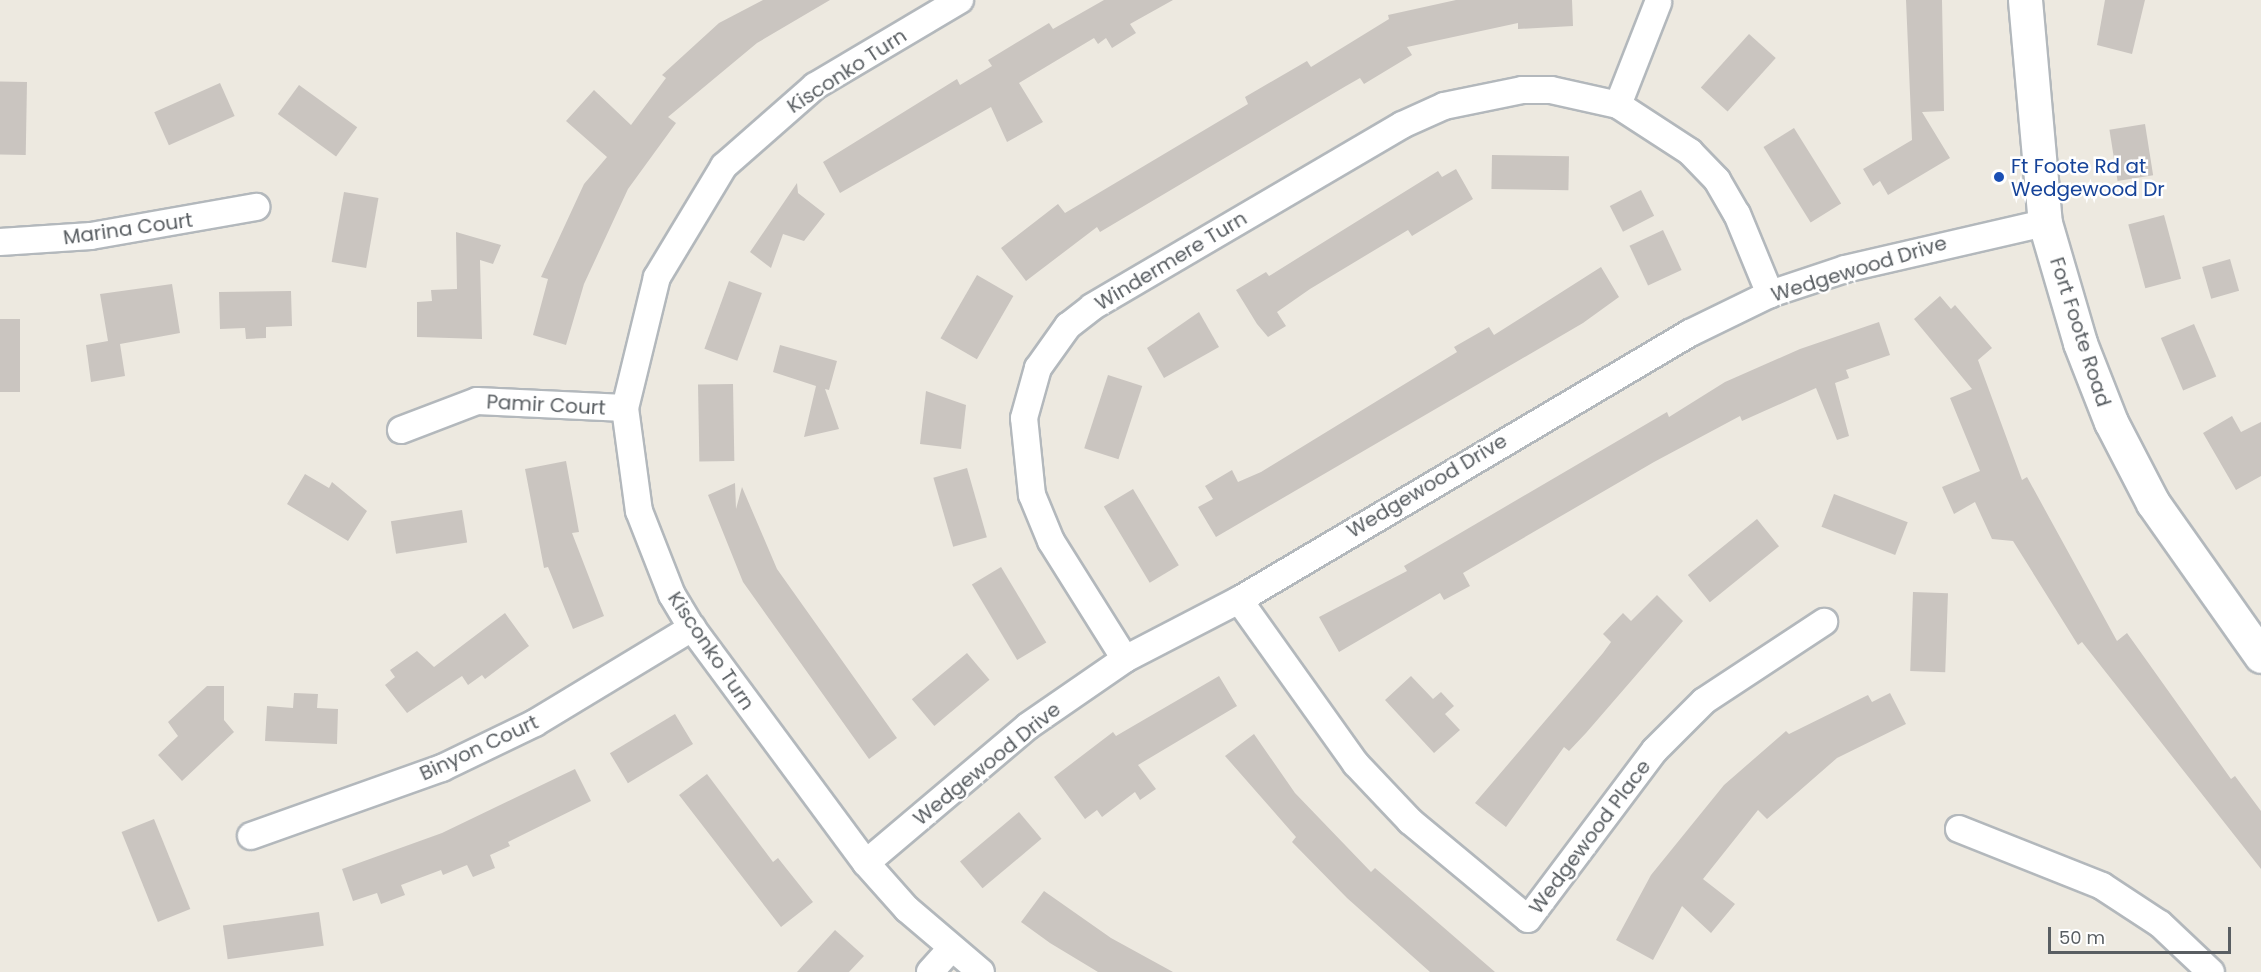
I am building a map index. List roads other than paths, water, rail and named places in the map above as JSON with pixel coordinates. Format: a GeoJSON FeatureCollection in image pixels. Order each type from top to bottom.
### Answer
{"type":"FeatureCollection","features":[{"type":"Feature","properties":{"kind":"street","name":"Kisconko Turn"},"geometry":{"type":"LineString","coordinates":[[960,0],[815,86],[724,166],[657,277],[625,408],[639,511],[672,595],[692,628],[866,863],[951,948],[981,972]]}},
{"type":"Feature","properties":{"kind":"street","name":"Fort Foote Road"},"geometry":{"type":"LineString","coordinates":[[2025,0],[2045,223],[2080,343],[2111,422],[2153,503],[2261,656]]}},
{"type":"Feature","properties":{"kind":"street"},"geometry":{"type":"LineString","coordinates":[[1618,105],[1658,3]]}},
{"type":"Feature","properties":{"kind":"street","name":"Windermere Turn"},"geometry":{"type":"LineString","coordinates":[[1125,659],[1051,541],[1032,495],[1025,452],[1028,392],[1062,333],[1120,290],[1444,106],[1480,96],[1551,90],[1618,105],[1690,152],[1716,180],[1737,213],[1770,294]]}},
{"type":"Feature","properties":{"kind":"street","name":"Marina Court"},"geometry":{"type":"LineString","coordinates":[[0,242],[91,236],[255,207]]}},
{"type":"Feature","properties":{"kind":"street","name":"Wedgewood Drive"},"geometry":{"type":"LineString","coordinates":[[866,863],[1028,726],[1125,659],[1239,600],[1573,399],[1770,294],[1924,247],[2045,223]]}},
{"type":"Feature","properties":{"kind":"street","name":"Pamir Court"},"geometry":{"type":"LineString","coordinates":[[401,430],[477,401],[625,408]]}},
{"type":"Feature","properties":{"kind":"street","name":"Wedgewood Place"},"geometry":{"type":"LineString","coordinates":[[1239,600],[1356,764],[1410,821],[1528,920],[1568,859],[1680,725],[1748,667],[1824,622]]}},
{"type":"Feature","properties":{"kind":"street","name":"Binyon Court"},"geometry":{"type":"LineString","coordinates":[[251,836],[442,768],[535,723],[692,628]]}},
{"type":"Feature","properties":{"kind":"street"},"geometry":{"type":"LineString","coordinates":[[1959,830],[2102,886],[2160,924],[2211,972]]}},
{"type":"Feature","properties":{"kind":"street"},"geometry":{"type":"LineString","coordinates":[[930,972],[951,948]]}},
{"type":"Feature","properties":{"kind":"place","name":"Ft Foote Rd at Wedgewood Dr"},"geometry":{"type":"Point","coordinates":[1999,177]}}]}
